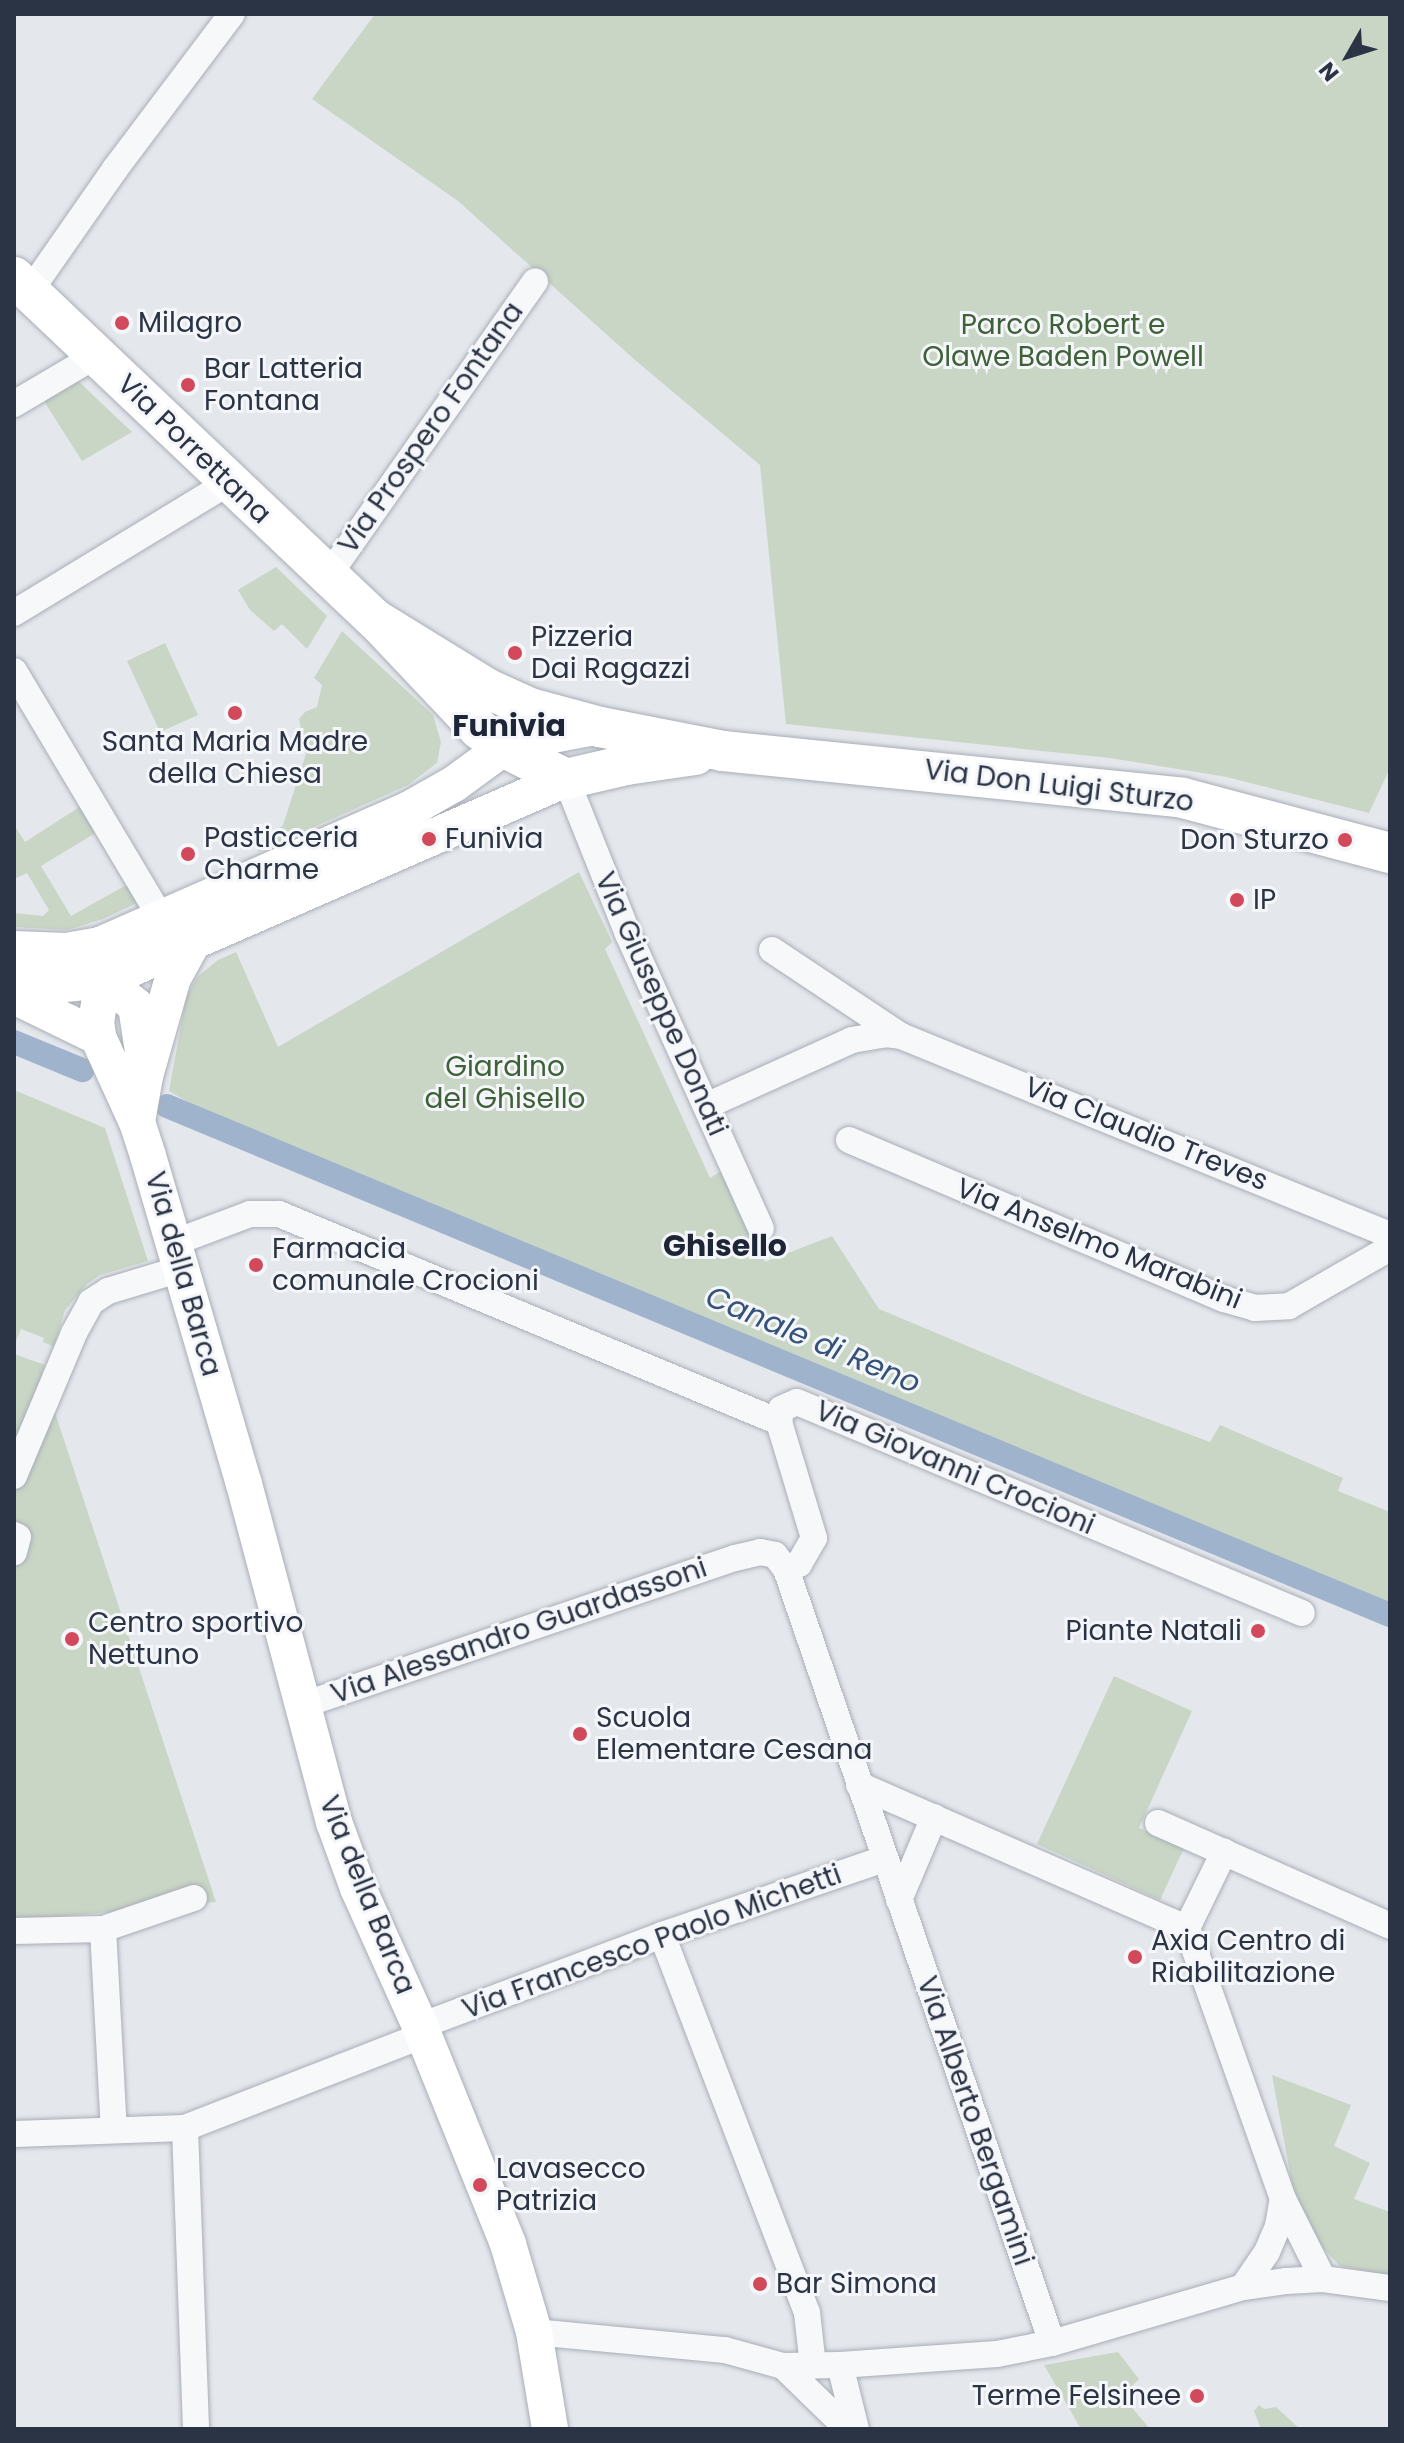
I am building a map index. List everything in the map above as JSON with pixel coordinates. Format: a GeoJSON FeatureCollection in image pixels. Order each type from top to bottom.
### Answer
{"type":"FeatureCollection","features":[{"type":"Feature","properties":{"kind":"main road","name":"Via Porrettana"},"geometry":{"type":"LineString","coordinates":[[22,284],[228,483],[376,620],[468,718],[503,747],[566,779]]}},
{"type":"Feature","properties":{"kind":"main road","name":"Via Porrettana"},"geometry":{"type":"LineString","coordinates":[[376,620],[437,661],[502,696],[549,714],[600,727]]}},
{"type":"Feature","properties":{"kind":"main road","name":"Via Don Luigi Sturzo"},"geometry":{"type":"LineString","coordinates":[[600,727],[723,751],[1183,798],[1390,853]]}},
{"type":"Feature","properties":{"kind":"main road","name":"Via Don Luigi Sturzo"},"geometry":{"type":"LineString","coordinates":[[566,779],[626,765],[723,751]]}},
{"type":"Feature","properties":{"kind":"street"},"geometry":{"type":"LineString","coordinates":[[22,284],[115,169],[232,14]]}},
{"type":"Feature","properties":{"kind":"street","name":"Via Prospero Fontana"},"geometry":{"type":"LineString","coordinates":[[328,576],[535,281]]}},
{"type":"Feature","properties":{"kind":"street"},"geometry":{"type":"LineString","coordinates":[[14,404],[97,355]]}},
{"type":"Feature","properties":{"kind":"street"},"geometry":{"type":"LineString","coordinates":[[14,613],[228,483]]}},
{"type":"Feature","properties":{"kind":"street"},"geometry":{"type":"LineString","coordinates":[[14,671],[162,919]]}},
{"type":"Feature","properties":{"kind":"street"},"geometry":{"type":"LineString","coordinates":[[14,949],[66,951],[100,945],[408,810],[454,784],[503,747],[529,737],[600,727]]}},
{"type":"Feature","properties":{"kind":"street"},"geometry":{"type":"LineString","coordinates":[[14,984],[55,985],[105,980],[566,779]]}},
{"type":"Feature","properties":{"kind":"street","name":"Via Giuseppe Donati"},"geometry":{"type":"LineString","coordinates":[[566,779],[628,934],[761,1228]]}},
{"type":"Feature","properties":{"kind":"street","name":"Via della Barca"},"geometry":{"type":"LineString","coordinates":[[129,933],[105,980],[97,1007],[98,1037],[137,1122],[240,1469],[334,1822],[358,1888],[422,2031],[508,2244],[534,2332],[550,2429]]}},
{"type":"Feature","properties":{"kind":"street","name":"Via della Barca"},"geometry":{"type":"LineString","coordinates":[[137,1122],[145,1076],[173,978],[192,944]]}},
{"type":"Feature","properties":{"kind":"street","name":"Via Claudio Treves"},"geometry":{"type":"LineString","coordinates":[[772,950],[901,1036],[1390,1235]]}},
{"type":"Feature","properties":{"kind":"street","name":"Via della Barca"},"geometry":{"type":"LineString","coordinates":[[66,951],[136,1006],[145,1076]]}},
{"type":"Feature","properties":{"kind":"street"},"geometry":{"type":"LineString","coordinates":[[14,996],[98,1037]]}},
{"type":"Feature","properties":{"kind":"street","name":"Via Claudio Treves"},"geometry":{"type":"LineString","coordinates":[[706,1106],[852,1040],[885,1034],[901,1036]]}},
{"type":"Feature","properties":{"kind":"street","name":"Via Anselmo Marabini"},"geometry":{"type":"LineString","coordinates":[[849,1140],[1224,1299],[1255,1308],[1289,1306],[1390,1248]]}},
{"type":"Feature","properties":{"kind":"street","name":"Via Giovanni Crocioni"},"geometry":{"type":"LineString","coordinates":[[14,1476],[74,1333],[91,1302],[250,1214],[279,1214],[779,1422],[785,1405],[802,1404],[1302,1613]]}},
{"type":"Feature","properties":{"kind":"street"},"geometry":{"type":"LineString","coordinates":[[779,1422],[814,1529],[807,1554],[799,1564],[786,1569]]}},
{"type":"Feature","properties":{"kind":"street"},"geometry":{"type":"LineString","coordinates":[[14,1535],[18,1537],[14,1552]]}},
{"type":"Feature","properties":{"kind":"street","name":"Via Alessandro Guardassoni"},"geometry":{"type":"LineString","coordinates":[[303,1705],[735,1558],[766,1552],[775,1555],[786,1569]]}},
{"type":"Feature","properties":{"kind":"street","name":"Via Alberto Bergamini"},"geometry":{"type":"LineString","coordinates":[[786,1569],[1052,2343]]}},
{"type":"Feature","properties":{"kind":"street"},"geometry":{"type":"LineString","coordinates":[[859,1785],[1187,1928]]}},
{"type":"Feature","properties":{"kind":"street"},"geometry":{"type":"LineString","coordinates":[[899,1900],[934,1817]]}},
{"type":"Feature","properties":{"kind":"street"},"geometry":{"type":"LineString","coordinates":[[1158,1823],[1390,1926]]}},
{"type":"Feature","properties":{"kind":"street"},"geometry":{"type":"LineString","coordinates":[[1224,1852],[1187,1928],[1283,2199],[1323,2279]]}},
{"type":"Feature","properties":{"kind":"street","name":"Via Francesco Paolo Michetti"},"geometry":{"type":"LineString","coordinates":[[14,2134],[185,2128],[662,1935],[884,1859]]}},
{"type":"Feature","properties":{"kind":"street"},"geometry":{"type":"LineString","coordinates":[[14,1931],[103,1929],[194,1898]]}},
{"type":"Feature","properties":{"kind":"street"},"geometry":{"type":"LineString","coordinates":[[103,1929],[114,2130]]}},
{"type":"Feature","properties":{"kind":"street"},"geometry":{"type":"LineString","coordinates":[[662,1935],[807,2313],[813,2366]]}},
{"type":"Feature","properties":{"kind":"street"},"geometry":{"type":"LineString","coordinates":[[185,2128],[196,2429]]}},
{"type":"Feature","properties":{"kind":"street"},"geometry":{"type":"LineString","coordinates":[[1243,2287],[1267,2252],[1278,2226],[1283,2199]]}},
{"type":"Feature","properties":{"kind":"street"},"geometry":{"type":"LineString","coordinates":[[534,2332],[725,2350],[783,2366],[840,2365],[997,2354],[1052,2343],[1243,2287],[1323,2279],[1390,2288]]}},
{"type":"Feature","properties":{"kind":"street"},"geometry":{"type":"LineString","coordinates":[[840,2365],[856,2429]]}},
{"type":"Feature","properties":{"kind":"street"},"geometry":{"type":"LineString","coordinates":[[783,2366],[821,2416],[848,2429]]}},
{"type":"Feature","properties":{"kind":"green space","name":"Parco Robert e Olawe Baden Powell"},"geometry":{"type":"Polygon","coordinates":[[[375,14],[1390,14],[1390,768],[1369,813],[1227,777],[1110,758],[786,724],[760,465],[635,360],[458,201],[312,99],[375,14]]]}},
{"type":"Feature","properties":{"kind":"green space"},"geometry":{"type":"Polygon","coordinates":[[[76,379],[132,432],[82,461],[42,398],[76,379]]]}},
{"type":"Feature","properties":{"kind":"green space"},"geometry":{"type":"Polygon","coordinates":[[[276,567],[327,616],[307,649],[282,624],[274,631],[250,610],[238,590],[276,567]]]}},
{"type":"Feature","properties":{"kind":"green space"},"geometry":{"type":"Polygon","coordinates":[[[342,631],[433,715],[441,742],[437,763],[408,785],[258,852],[257,848],[283,825],[306,754],[299,719],[305,712],[317,707],[322,685],[314,678],[342,631]]]}},
{"type":"Feature","properties":{"kind":"green space"},"geometry":{"type":"Polygon","coordinates":[[[165,643],[198,715],[160,732],[127,661],[165,643]]]}},
{"type":"Feature","properties":{"kind":"green space"},"geometry":{"type":"Polygon","coordinates":[[[81,806],[97,832],[41,866],[71,916],[128,884],[139,902],[103,919],[67,930],[14,927],[14,913],[43,916],[49,910],[27,873],[14,879],[14,825],[25,842],[81,806]]]}},
{"type":"Feature","properties":{"kind":"green space","name":"Giardino del Ghisello"},"geometry":{"type":"Polygon","coordinates":[[[579,872],[612,942],[605,949],[710,1178],[723,1170],[765,1262],[832,1236],[879,1309],[1084,1395],[1210,1442],[1220,1425],[1343,1478],[1338,1491],[1390,1512],[1390,1605],[551,1261],[207,1113],[169,1091],[186,998],[197,977],[218,960],[236,952],[278,1047],[579,872]]]}},
{"type":"Feature","properties":{"kind":"green space"},"geometry":{"type":"Polygon","coordinates":[[[14,1090],[105,1128],[148,1261],[100,1275],[87,1284],[65,1310],[54,1347],[43,1342],[44,1338],[21,1329],[14,1346],[14,1090]]]}},
{"type":"Feature","properties":{"kind":"green space","name":"Centro sportivo Nettuno"},"geometry":{"type":"Polygon","coordinates":[[[14,1354],[45,1365],[42,1373],[216,1902],[14,1921],[14,1354]]]}},
{"type":"Feature","properties":{"kind":"green space"},"geometry":{"type":"Polygon","coordinates":[[[1114,1676],[1192,1711],[1139,1828],[1184,1848],[1160,1900],[1037,1844],[1114,1676]]]}},
{"type":"Feature","properties":{"kind":"green space"},"geometry":{"type":"Polygon","coordinates":[[[1272,2075],[1351,2105],[1334,2146],[1370,2163],[1354,2199],[1390,2212],[1390,2276],[1340,2266],[1309,2233],[1294,2195],[1272,2075]]]}},
{"type":"Feature","properties":{"kind":"green space"},"geometry":{"type":"Polygon","coordinates":[[[1118,2352],[1139,2379],[1122,2396],[1150,2429],[1081,2429],[1044,2365],[1118,2352]]]}},
{"type":"Feature","properties":{"kind":"green space"},"geometry":{"type":"Polygon","coordinates":[[[1259,2405],[1264,2409],[1276,2407],[1300,2429],[1261,2429],[1254,2411],[1259,2405]]]}},
{"type":"Feature","properties":{"kind":"waterway","name":"Canale di Reno"},"geometry":{"type":"LineString","coordinates":[[14,1042],[82,1070]]}},
{"type":"Feature","properties":{"kind":"waterway","name":"Canale di Reno"},"geometry":{"type":"LineString","coordinates":[[167,1106],[1390,1615]]}},
{"type":"Feature","properties":{"kind":"place","name":"Milagro"},"geometry":{"type":"Point","coordinates":[122,323]}},
{"type":"Feature","properties":{"kind":"place","name":"Bar Latteria Fontana"},"geometry":{"type":"Point","coordinates":[188,385]}},
{"type":"Feature","properties":{"kind":"place","name":"Pizzeria Dai Ragazzi"},"geometry":{"type":"Point","coordinates":[515,653]}},
{"type":"Feature","properties":{"kind":"place","name":"Santa Maria Madre della Chiesa"},"geometry":{"type":"Point","coordinates":[235,713]}},
{"type":"Feature","properties":{"kind":"place","name":"Funivia"},"geometry":{"type":"Point","coordinates":[429,839]}},
{"type":"Feature","properties":{"kind":"place","name":"Don Sturzo"},"geometry":{"type":"Point","coordinates":[1345,840]}},
{"type":"Feature","properties":{"kind":"place","name":"Pasticceria Charme"},"geometry":{"type":"Point","coordinates":[188,854]}},
{"type":"Feature","properties":{"kind":"place","name":"IP"},"geometry":{"type":"Point","coordinates":[1237,900]}},
{"type":"Feature","properties":{"kind":"place","name":"Farmacia comunale Crocioni"},"geometry":{"type":"Point","coordinates":[256,1265]}},
{"type":"Feature","properties":{"kind":"place","name":"Piante Natali"},"geometry":{"type":"Point","coordinates":[1258,1631]}},
{"type":"Feature","properties":{"kind":"place","name":"Centro sportivo Nettuno"},"geometry":{"type":"Point","coordinates":[72,1639]}},
{"type":"Feature","properties":{"kind":"place","name":"Scuola Elementare Cesana"},"geometry":{"type":"Point","coordinates":[580,1734]}},
{"type":"Feature","properties":{"kind":"place","name":"Axia Centro di Riabilitazione"},"geometry":{"type":"Point","coordinates":[1135,1957]}},
{"type":"Feature","properties":{"kind":"place","name":"Lavasecco Patrizia"},"geometry":{"type":"Point","coordinates":[480,2185]}},
{"type":"Feature","properties":{"kind":"place","name":"Bar Simona"},"geometry":{"type":"Point","coordinates":[760,2284]}},
{"type":"Feature","properties":{"kind":"place","name":"Terme Felsinee"},"geometry":{"type":"Point","coordinates":[1197,2396]}},
{"type":"Feature","properties":{"kind":"district","name":"Funivia"},"geometry":{"type":"Point","coordinates":[509,726]}},
{"type":"Feature","properties":{"kind":"district","name":"Ghisello"},"geometry":{"type":"Point","coordinates":[725,1246]}}]}
